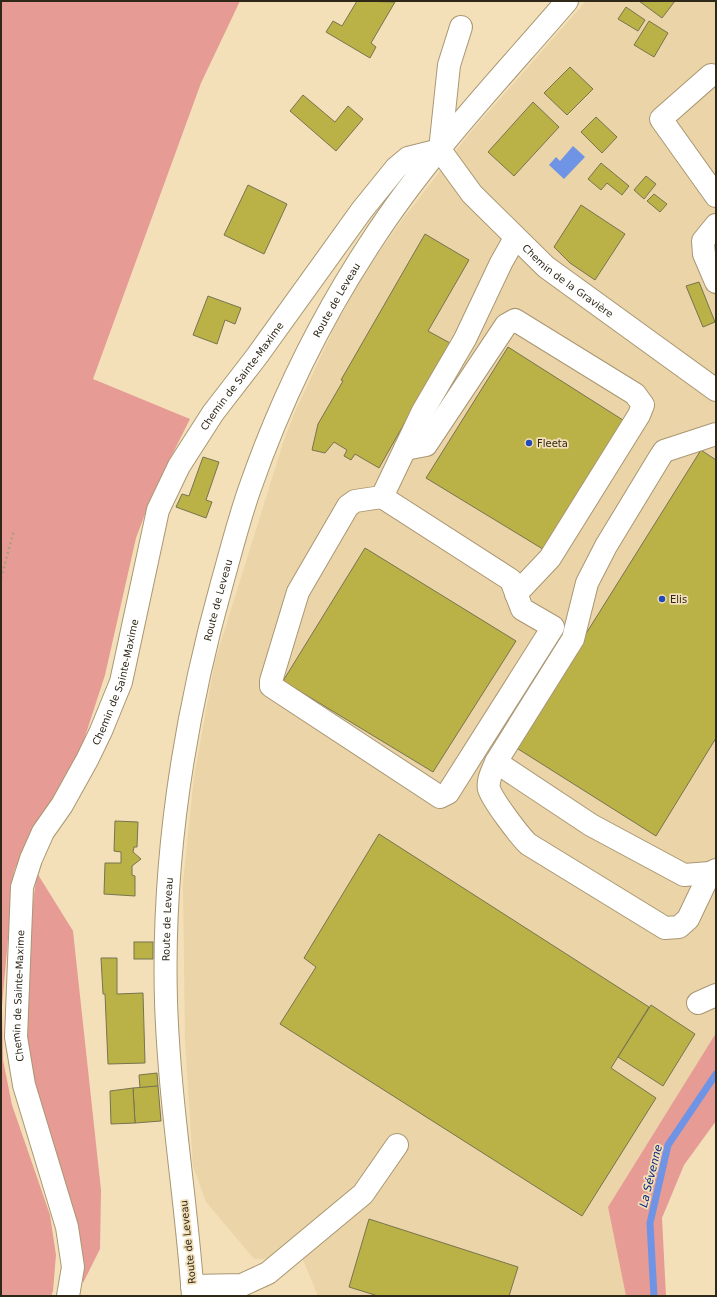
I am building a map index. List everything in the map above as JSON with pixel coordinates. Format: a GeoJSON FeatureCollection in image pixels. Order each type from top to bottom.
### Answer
{"type":"FeatureCollection","features":[{"type":"Feature","properties":{"kind":"street","name":"Route de Leveau"},"geometry":{"type":"LineString","coordinates":[[193,1291],[170,1084],[166,999],[170,863],[191,707],[206,641],[247,498],[274,426],[317,334],[351,274],[378,232],[440,150],[567,1]]}},
{"type":"Feature","properties":{"kind":"street"},"geometry":{"type":"LineString","coordinates":[[440,150],[449,65],[461,26]]}},
{"type":"Feature","properties":{"kind":"street"},"geometry":{"type":"LineString","coordinates":[[711,75],[661,119],[716,196]]}},
{"type":"Feature","properties":{"kind":"street","name":"Chemin de la Gravière"},"geometry":{"type":"LineString","coordinates":[[440,150],[472,194],[546,267],[716,390]]}},
{"type":"Feature","properties":{"kind":"street","name":"Chemin de Sainte-Maxime"},"geometry":{"type":"LineString","coordinates":[[68,1296],[73,1267],[67,1227],[24,1085],[16,1037],[22,887],[31,858],[44,832],[62,805],[87,760],[101,731],[121,682],[158,510],[179,466],[212,413],[257,356],[362,210],[396,168],[408,158],[440,150]]}},
{"type":"Feature","properties":{"kind":"street"},"geometry":{"type":"LineString","coordinates":[[716,225],[703,241],[704,254],[716,282]]}},
{"type":"Feature","properties":{"kind":"street"},"geometry":{"type":"LineString","coordinates":[[382,497],[423,411],[464,340],[501,263],[515,238]]}},
{"type":"Feature","properties":{"kind":"street"},"geometry":{"type":"LineString","coordinates":[[405,449],[426,445],[506,325],[514,320],[636,394],[642,405],[639,415],[550,558],[516,594]]}},
{"type":"Feature","properties":{"kind":"street"},"geometry":{"type":"LineString","coordinates":[[713,871],[688,919],[679,927],[665,928],[528,844],[518,834],[489,790],[489,779],[496,762],[573,639],[587,583],[606,546],[660,457],[664,451],[716,434]]}},
{"type":"Feature","properties":{"kind":"street"},"geometry":{"type":"LineString","coordinates":[[382,497],[511,580],[522,609],[553,627],[448,793],[440,797],[272,686],[271,681],[298,592],[348,506],[355,501],[382,497]]}},
{"type":"Feature","properties":{"kind":"street"},"geometry":{"type":"LineString","coordinates":[[496,762],[591,825],[684,874],[713,871]]}},
{"type":"Feature","properties":{"kind":"street"},"geometry":{"type":"LineString","coordinates":[[193,1291],[242,1285],[268,1273],[364,1194],[397,1146]]}},
{"type":"Feature","properties":{"kind":"path"},"geometry":{"type":"LineString","coordinates":[[1,578],[14,530]]}},
{"type":"Feature","properties":{"kind":"shaded area"},"geometry":{"type":"Polygon","coordinates":[[[1,1],[240,1],[201,83],[93,379],[190,419],[153,493],[136,538],[105,675],[81,749],[26,844],[14,871],[2,1006],[3,1060],[12,1105],[50,1215],[56,1255],[53,1291],[51,1296],[1,1296],[1,1]]]}},
{"type":"Feature","properties":{"kind":"shaded area"},"geometry":{"type":"Polygon","coordinates":[[[586,1],[716,1],[716,1033],[608,1207],[626,1296],[318,1296],[303,1260],[254,1259],[206,1202],[193,1166],[185,1043],[183,883],[194,777],[215,661],[283,443],[294,414],[336,324],[369,266],[402,220],[469,134],[586,1]]]}},
{"type":"Feature","properties":{"kind":"shaded area"},"geometry":{"type":"Polygon","coordinates":[[[37,873],[73,931],[101,1190],[100,1249],[83,1283],[79,1235],[29,1080],[21,1014],[27,945],[37,873]]]}},
{"type":"Feature","properties":{"kind":"shaded area"},"geometry":{"type":"Polygon","coordinates":[[[716,1033],[716,1121],[684,1165],[662,1218],[666,1296],[626,1296],[608,1207],[716,1033]]]}},
{"type":"Feature","properties":{"kind":"water"},"geometry":{"type":"Polygon","coordinates":[[[573,146],[585,157],[564,179],[549,165],[556,157],[560,161],[573,146]]]}},
{"type":"Feature","properties":{"kind":"building"},"geometry":{"type":"Polygon","coordinates":[[[357,1],[395,2],[371,43],[376,47],[370,58],[326,32],[333,21],[342,26],[357,1]]]}},
{"type":"Feature","properties":{"kind":"building"},"geometry":{"type":"Polygon","coordinates":[[[639,1],[675,1],[662,18],[639,1]]]}},
{"type":"Feature","properties":{"kind":"building"},"geometry":{"type":"Polygon","coordinates":[[[626,7],[645,20],[638,31],[618,19],[626,7]]]}},
{"type":"Feature","properties":{"kind":"building"},"geometry":{"type":"Polygon","coordinates":[[[649,21],[668,33],[654,57],[634,45],[649,21]]]}},
{"type":"Feature","properties":{"kind":"building"},"geometry":{"type":"Polygon","coordinates":[[[570,67],[593,89],[567,115],[544,93],[570,67]]]}},
{"type":"Feature","properties":{"kind":"building"},"geometry":{"type":"Polygon","coordinates":[[[303,95],[335,122],[348,106],[363,119],[336,151],[290,111],[303,95]]]}},
{"type":"Feature","properties":{"kind":"building"},"geometry":{"type":"Polygon","coordinates":[[[533,102],[559,127],[514,176],[488,152],[533,102]]]}},
{"type":"Feature","properties":{"kind":"building"},"geometry":{"type":"Polygon","coordinates":[[[596,117],[617,137],[602,153],[581,132],[596,117]]]}},
{"type":"Feature","properties":{"kind":"building"},"geometry":{"type":"Polygon","coordinates":[[[601,163],[629,186],[622,195],[607,183],[601,190],[588,179],[601,163]]]}},
{"type":"Feature","properties":{"kind":"building"},"geometry":{"type":"Polygon","coordinates":[[[646,176],[656,184],[644,199],[634,190],[646,176]]]}},
{"type":"Feature","properties":{"kind":"building"},"geometry":{"type":"Polygon","coordinates":[[[248,185],[287,204],[264,254],[224,235],[248,185]]]}},
{"type":"Feature","properties":{"kind":"building"},"geometry":{"type":"Polygon","coordinates":[[[654,194],[667,204],[660,212],[647,201],[654,194]]]}},
{"type":"Feature","properties":{"kind":"building"},"geometry":{"type":"Polygon","coordinates":[[[581,205],[625,234],[595,280],[570,263],[554,247],[581,205]]]}},
{"type":"Feature","properties":{"kind":"building"},"geometry":{"type":"Polygon","coordinates":[[[425,234],[469,260],[428,331],[450,343],[379,468],[355,454],[351,460],[344,456],[347,450],[334,442],[325,453],[312,450],[318,424],[343,381],[341,380],[425,234]]]}},
{"type":"Feature","properties":{"kind":"building"},"geometry":{"type":"Polygon","coordinates":[[[699,282],[715,322],[703,327],[686,286],[699,282]]]}},
{"type":"Feature","properties":{"kind":"building"},"geometry":{"type":"Polygon","coordinates":[[[208,296],[241,308],[235,324],[225,320],[217,344],[193,335],[208,296]]]}},
{"type":"Feature","properties":{"kind":"building"},"geometry":{"type":"Polygon","coordinates":[[[508,347],[626,422],[546,551],[426,478],[508,347]]]}},
{"type":"Feature","properties":{"kind":"building","name":"Elis"},"geometry":{"type":"Polygon","coordinates":[[[701,450],[716,460],[716,738],[656,836],[515,747],[701,450]]]}},
{"type":"Feature","properties":{"kind":"building"},"geometry":{"type":"Polygon","coordinates":[[[203,457],[219,462],[206,500],[212,502],[206,518],[176,507],[182,494],[189,496],[203,457]]]}},
{"type":"Feature","properties":{"kind":"building"},"geometry":{"type":"Polygon","coordinates":[[[365,548],[516,641],[433,772],[283,681],[365,548]]]}},
{"type":"Feature","properties":{"kind":"building"},"geometry":{"type":"Polygon","coordinates":[[[115,821],[138,822],[137,847],[134,847],[133,852],[141,859],[132,866],[132,875],[135,876],[135,896],[104,894],[105,863],[121,863],[121,852],[114,851],[115,821]]]}},
{"type":"Feature","properties":{"kind":"building"},"geometry":{"type":"Polygon","coordinates":[[[379,834],[649,1007],[611,1068],[656,1098],[582,1216],[280,1024],[316,967],[304,958],[379,834]]]}},
{"type":"Feature","properties":{"kind":"building"},"geometry":{"type":"Polygon","coordinates":[[[134,942],[153,942],[153,959],[134,959],[134,942]]]}},
{"type":"Feature","properties":{"kind":"building"},"geometry":{"type":"Polygon","coordinates":[[[101,958],[117,958],[117,994],[143,993],[145,1063],[108,1064],[105,994],[103,994],[101,958]]]}},
{"type":"Feature","properties":{"kind":"building"},"geometry":{"type":"Polygon","coordinates":[[[651,1005],[695,1034],[663,1086],[618,1057],[651,1005]]]}},
{"type":"Feature","properties":{"kind":"building"},"geometry":{"type":"Polygon","coordinates":[[[157,1073],[158,1086],[140,1088],[139,1075],[157,1073]]]}},
{"type":"Feature","properties":{"kind":"building"},"geometry":{"type":"Polygon","coordinates":[[[158,1086],[161,1121],[135,1123],[133,1088],[158,1086]]]}},
{"type":"Feature","properties":{"kind":"building"},"geometry":{"type":"Polygon","coordinates":[[[133,1088],[135,1123],[111,1124],[110,1091],[133,1088]]]}},
{"type":"Feature","properties":{"kind":"building"},"geometry":{"type":"Polygon","coordinates":[[[369,1219],[518,1267],[509,1296],[378,1296],[349,1287],[369,1219]]]}},
{"type":"Feature","properties":{"kind":"waterway","name":"La Sévenne"},"geometry":{"type":"LineString","coordinates":[[654,1296],[650,1223],[668,1145],[716,1074]]}},
{"type":"Feature","properties":{"kind":"place","name":"Fleeta"},"geometry":{"type":"Point","coordinates":[529,443]}},
{"type":"Feature","properties":{"kind":"place","name":"Elis"},"geometry":{"type":"Point","coordinates":[662,599]}}]}
